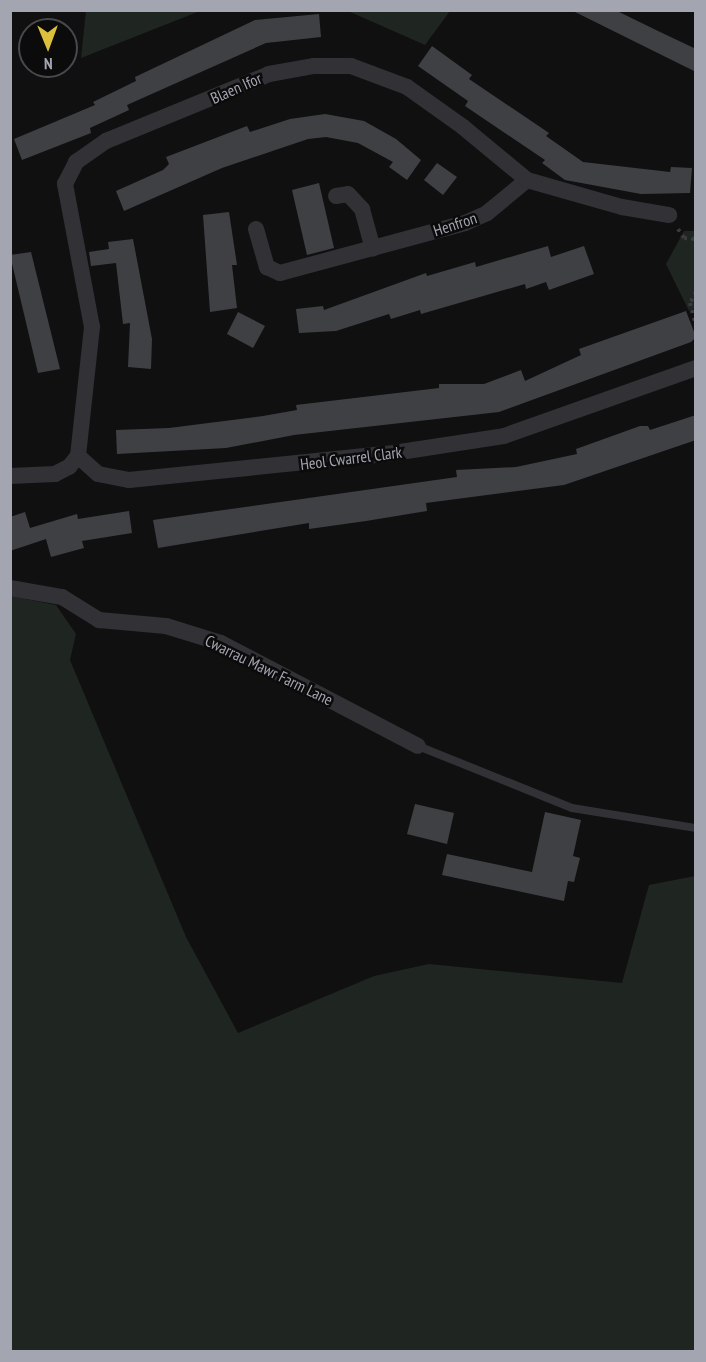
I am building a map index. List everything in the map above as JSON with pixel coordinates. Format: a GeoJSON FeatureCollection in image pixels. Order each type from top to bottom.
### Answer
{"type":"FeatureCollection","features":[{"type":"Feature","properties":{"kind":"street","name":"Blaen Ifor"},"geometry":{"type":"LineString","coordinates":[[78,456],[92,327],[65,184],[76,162],[106,141],[269,74],[314,66],[351,66],[407,87],[464,127],[527,180],[622,207],[669,215]]}},
{"type":"Feature","properties":{"kind":"street","name":"Henfron"},"geometry":{"type":"LineString","coordinates":[[256,229],[267,267],[280,273],[373,249],[488,213],[527,180]]}},
{"type":"Feature","properties":{"kind":"street"},"geometry":{"type":"LineString","coordinates":[[336,196],[348,194],[362,209],[373,249]]}},
{"type":"Feature","properties":{"kind":"street","name":"Heol Cwarrel Clark"},"geometry":{"type":"LineString","coordinates":[[78,456],[98,474],[129,480],[387,454],[504,436],[696,368]]}},
{"type":"Feature","properties":{"kind":"street"},"geometry":{"type":"LineString","coordinates":[[10,476],[55,474],[69,467],[78,456]]}},
{"type":"Feature","properties":{"kind":"street","name":"Cwarrau Mawr Farm Lane"},"geometry":{"type":"LineString","coordinates":[[10,588],[62,597],[99,620],[166,626],[221,643],[418,746]]}},
{"type":"Feature","properties":{"kind":"lane"},"geometry":{"type":"LineString","coordinates":[[418,746],[572,808],[696,828]]}},
{"type":"Feature","properties":{"kind":"path"},"geometry":{"type":"LineString","coordinates":[[696,292],[690,303],[696,326]]}},
{"type":"Feature","properties":{"kind":"shaded area"},"geometry":{"type":"Polygon","coordinates":[[[86,10],[200,11],[81,58],[86,10]]]}},
{"type":"Feature","properties":{"kind":"shaded area"},"geometry":{"type":"Polygon","coordinates":[[[348,11],[450,11],[425,45],[348,11]]]}},
{"type":"Feature","properties":{"kind":"shaded area"},"geometry":{"type":"Polygon","coordinates":[[[684,231],[695,231],[695,309],[689,311],[666,264],[684,231]]]}},
{"type":"Feature","properties":{"kind":"shaded area"},"geometry":{"type":"Polygon","coordinates":[[[10,596],[56,605],[76,634],[70,660],[186,937],[238,1033],[374,976],[429,964],[622,983],[649,885],[695,876],[695,1351],[11,1351],[10,596]]]}},
{"type":"Feature","properties":{"kind":"building"},"geometry":{"type":"Polygon","coordinates":[[[571,10],[615,10],[696,49],[696,72],[571,10]]]}},
{"type":"Feature","properties":{"kind":"building"},"geometry":{"type":"Polygon","coordinates":[[[319,14],[321,37],[266,43],[127,105],[129,110],[90,128],[91,133],[22,160],[14,139],[95,105],[93,102],[136,81],[135,77],[255,20],[319,14]]]}},
{"type":"Feature","properties":{"kind":"building"},"geometry":{"type":"Polygon","coordinates":[[[432,46],[472,75],[469,79],[549,133],[546,136],[583,162],[670,172],[671,167],[692,168],[690,193],[641,194],[565,180],[542,163],[545,160],[465,106],[468,101],[418,66],[432,46]]]}},
{"type":"Feature","properties":{"kind":"building"},"geometry":{"type":"Polygon","coordinates":[[[325,114],[364,121],[396,139],[421,160],[407,180],[389,167],[393,162],[358,143],[326,137],[308,139],[222,168],[124,211],[116,191],[163,170],[169,164],[166,157],[247,126],[250,132],[290,119],[325,114]]]}},
{"type":"Feature","properties":{"kind":"building"},"geometry":{"type":"Polygon","coordinates":[[[437,163],[457,177],[443,195],[424,180],[437,163]]]}},
{"type":"Feature","properties":{"kind":"building"},"geometry":{"type":"Polygon","coordinates":[[[319,183],[334,248],[307,255],[292,190],[319,183]]]}},
{"type":"Feature","properties":{"kind":"building"},"geometry":{"type":"Polygon","coordinates":[[[229,212],[237,265],[232,265],[237,308],[210,312],[203,215],[229,212]]]}},
{"type":"Feature","properties":{"kind":"building"},"geometry":{"type":"Polygon","coordinates":[[[133,239],[152,339],[151,369],[128,367],[130,323],[123,324],[116,263],[91,266],[89,252],[109,249],[108,242],[133,239]]]}},
{"type":"Feature","properties":{"kind":"building"},"geometry":{"type":"Polygon","coordinates":[[[548,246],[551,257],[584,246],[594,274],[549,290],[546,282],[526,289],[525,284],[421,314],[420,310],[391,319],[389,314],[336,331],[299,333],[296,309],[323,306],[324,310],[426,273],[427,276],[475,262],[476,267],[548,246]]]}},
{"type":"Feature","properties":{"kind":"building"},"geometry":{"type":"Polygon","coordinates":[[[31,252],[60,369],[38,373],[10,255],[31,252]]]}},
{"type":"Feature","properties":{"kind":"building"},"geometry":{"type":"Polygon","coordinates":[[[686,311],[696,337],[691,342],[499,412],[294,435],[226,448],[117,454],[116,430],[169,428],[263,416],[297,410],[296,405],[439,388],[439,384],[484,384],[521,370],[525,381],[581,355],[579,349],[686,311]]]}},
{"type":"Feature","properties":{"kind":"building"},"geometry":{"type":"Polygon","coordinates":[[[238,312],[265,326],[253,348],[227,334],[238,312]]]}},
{"type":"Feature","properties":{"kind":"building"},"geometry":{"type":"Polygon","coordinates":[[[696,415],[696,440],[564,485],[426,503],[427,511],[366,521],[309,529],[309,523],[158,548],[153,520],[457,477],[456,470],[516,467],[577,454],[576,449],[640,426],[648,426],[650,430],[696,415]]]}},
{"type":"Feature","properties":{"kind":"building"},"geometry":{"type":"Polygon","coordinates":[[[129,511],[132,533],[82,541],[84,548],[51,557],[46,539],[10,551],[10,517],[25,512],[30,528],[77,514],[78,519],[129,511]]]}},
{"type":"Feature","properties":{"kind":"building"},"geometry":{"type":"Polygon","coordinates":[[[415,804],[454,813],[447,844],[407,834],[415,804]]]}},
{"type":"Feature","properties":{"kind":"building"},"geometry":{"type":"Polygon","coordinates":[[[545,812],[581,820],[573,856],[580,858],[574,882],[568,881],[564,901],[442,875],[447,854],[532,872],[545,812]]]}}]}
